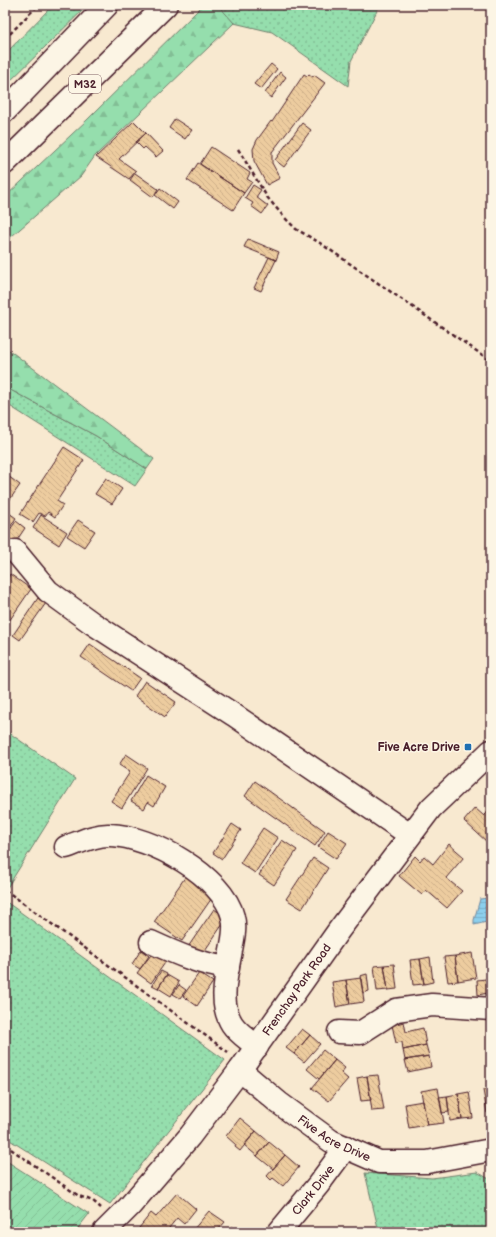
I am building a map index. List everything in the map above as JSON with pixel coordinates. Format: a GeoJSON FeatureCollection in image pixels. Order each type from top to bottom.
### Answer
{"type":"FeatureCollection","features":[{"type":"Feature","properties":{"kind":"main road"},"geometry":{"type":"LineString","coordinates":[[5,111],[107,5]]}},
{"type":"Feature","properties":{"kind":"main road","name":"M32"},"geometry":{"type":"LineString","coordinates":[[5,163],[166,5]]}},
{"type":"Feature","properties":{"kind":"main road"},"geometry":{"type":"LineString","coordinates":[[15,551],[48,591],[92,623],[234,715],[410,835]]}},
{"type":"Feature","properties":{"kind":"main road","name":"Frenchay Park Road"},"geometry":{"type":"LineString","coordinates":[[109,1226],[129,1207],[190,1136],[257,1047],[339,930],[431,808],[491,750]]}},
{"type":"Feature","properties":{"kind":"main road"},"geometry":{"type":"LineString","coordinates":[[66,847],[90,839],[109,835],[133,838],[163,849],[204,876],[220,891],[229,904],[234,918],[234,932],[224,1000],[226,1013],[233,1025],[257,1047]]}},
{"type":"Feature","properties":{"kind":"main road"},"geometry":{"type":"LineString","coordinates":[[151,942],[191,960],[228,968]]}},
{"type":"Feature","properties":{"kind":"main road"},"geometry":{"type":"LineString","coordinates":[[356,1037],[396,1010],[432,1005],[474,1006],[491,1009]]}},
{"type":"Feature","properties":{"kind":"main road","name":"Five Acre Drive"},"geometry":{"type":"LineString","coordinates":[[242,1067],[279,1103],[325,1137],[379,1162],[427,1162],[491,1150]]}},
{"type":"Feature","properties":{"kind":"main road","name":"Clark Drive"},"geometry":{"type":"LineString","coordinates":[[279,1232],[318,1185],[346,1147]]}},
{"type":"Feature","properties":{"kind":"path"},"geometry":{"type":"LineString","coordinates":[[5,39],[38,5]]}},
{"type":"Feature","properties":{"kind":"path"},"geometry":{"type":"LineString","coordinates":[[238,149],[267,197],[296,229],[320,243],[491,361]]}},
{"type":"Feature","properties":{"kind":"path"},"geometry":{"type":"LineString","coordinates":[[5,890],[242,1067]]}},
{"type":"Feature","properties":{"kind":"path"},"geometry":{"type":"LineString","coordinates":[[5,1145],[79,1196],[93,1201],[109,1226]]}},
{"type":"Feature","properties":{"kind":"green space"},"geometry":{"type":"Polygon","coordinates":[[[53,5],[88,5],[5,86],[5,54],[53,5]]]}},
{"type":"Feature","properties":{"kind":"green space"},"geometry":{"type":"Polygon","coordinates":[[[203,5],[218,5],[234,23],[95,156],[81,176],[5,242],[5,197],[87,120],[203,5]]]}},
{"type":"Feature","properties":{"kind":"green space"},"geometry":{"type":"Polygon","coordinates":[[[225,5],[380,5],[351,61],[348,86],[272,32],[234,23],[220,10],[225,5]]]}},
{"type":"Feature","properties":{"kind":"green space"},"geometry":{"type":"Polygon","coordinates":[[[5,347],[154,459],[147,469],[96,436],[5,387],[5,347]]]}},
{"type":"Feature","properties":{"kind":"green space"},"geometry":{"type":"Polygon","coordinates":[[[5,387],[96,436],[147,469],[135,486],[5,403],[5,387]]]}},
{"type":"Feature","properties":{"kind":"green space"},"geometry":{"type":"Polygon","coordinates":[[[5,730],[75,779],[5,891],[5,730]]]}},
{"type":"Feature","properties":{"kind":"green space"},"geometry":{"type":"Polygon","coordinates":[[[5,901],[225,1060],[110,1204],[5,1137],[5,901]]]}},
{"type":"Feature","properties":{"kind":"green space"},"geometry":{"type":"Polygon","coordinates":[[[5,1160],[89,1214],[75,1232],[5,1232],[5,1160]]]}},
{"type":"Feature","properties":{"kind":"green space"},"geometry":{"type":"Polygon","coordinates":[[[477,1172],[491,1180],[491,1232],[379,1232],[365,1173],[432,1178],[477,1172]]]}},
{"type":"Feature","properties":{"kind":"water"},"geometry":{"type":"Polygon","coordinates":[[[488,898],[491,921],[474,925],[480,899],[488,898]]]}},
{"type":"Feature","properties":{"kind":"building"},"geometry":{"type":"Polygon","coordinates":[[[271,64],[277,69],[261,89],[254,84],[271,64]]]}},
{"type":"Feature","properties":{"kind":"building"},"geometry":{"type":"Polygon","coordinates":[[[280,72],[286,77],[271,98],[265,93],[280,72]]]}},
{"type":"Feature","properties":{"kind":"building"},"geometry":{"type":"Polygon","coordinates":[[[304,74],[307,76],[309,74],[313,77],[314,75],[325,83],[272,152],[272,163],[280,178],[267,185],[254,161],[253,149],[257,140],[271,121],[272,122],[304,74]]]}},
{"type":"Feature","properties":{"kind":"building"},"geometry":{"type":"Polygon","coordinates":[[[175,119],[192,130],[185,139],[169,128],[175,119]]]}},
{"type":"Feature","properties":{"kind":"building"},"geometry":{"type":"Polygon","coordinates":[[[134,121],[146,133],[119,159],[136,171],[129,179],[96,157],[134,121]]]}},
{"type":"Feature","properties":{"kind":"building"},"geometry":{"type":"Polygon","coordinates":[[[302,123],[311,130],[284,167],[275,160],[302,123]]]}},
{"type":"Feature","properties":{"kind":"building"},"geometry":{"type":"Polygon","coordinates":[[[146,133],[163,151],[156,157],[145,147],[143,149],[136,142],[146,133]]]}},
{"type":"Feature","properties":{"kind":"building"},"geometry":{"type":"Polygon","coordinates":[[[211,147],[250,173],[247,179],[252,182],[244,193],[200,164],[211,147]]]}},
{"type":"Feature","properties":{"kind":"building"},"geometry":{"type":"Polygon","coordinates":[[[198,163],[244,193],[233,210],[187,180],[198,163]]]}},
{"type":"Feature","properties":{"kind":"building"},"geometry":{"type":"Polygon","coordinates":[[[135,173],[158,189],[153,197],[130,180],[135,173]]]}},
{"type":"Feature","properties":{"kind":"building"},"geometry":{"type":"Polygon","coordinates":[[[253,185],[261,190],[256,197],[268,206],[262,214],[251,206],[253,203],[245,198],[253,185]]]}},
{"type":"Feature","properties":{"kind":"building"},"geometry":{"type":"Polygon","coordinates":[[[160,188],[178,202],[173,209],[155,195],[160,188]]]}},
{"type":"Feature","properties":{"kind":"building"},"geometry":{"type":"Polygon","coordinates":[[[248,239],[279,252],[276,260],[244,247],[248,239]]]}},
{"type":"Feature","properties":{"kind":"building"},"geometry":{"type":"Polygon","coordinates":[[[269,257],[276,260],[261,291],[254,288],[269,257]]]}},
{"type":"Feature","properties":{"kind":"building"},"geometry":{"type":"Polygon","coordinates":[[[64,447],[84,460],[57,501],[63,505],[55,517],[48,512],[45,516],[39,513],[33,522],[20,514],[64,447]]]}},
{"type":"Feature","properties":{"kind":"building"},"geometry":{"type":"Polygon","coordinates":[[[8,476],[20,485],[6,505],[5,480],[8,476]]]}},
{"type":"Feature","properties":{"kind":"building"},"geometry":{"type":"Polygon","coordinates":[[[106,478],[122,489],[112,504],[95,494],[106,478]]]}},
{"type":"Feature","properties":{"kind":"building"},"geometry":{"type":"Polygon","coordinates":[[[5,510],[16,518],[5,535],[5,510]]]}},
{"type":"Feature","properties":{"kind":"building"},"geometry":{"type":"Polygon","coordinates":[[[41,515],[67,532],[59,545],[33,528],[41,515]]]}},
{"type":"Feature","properties":{"kind":"building"},"geometry":{"type":"Polygon","coordinates":[[[78,520],[95,531],[84,547],[67,536],[78,520]]]}},
{"type":"Feature","properties":{"kind":"building"},"geometry":{"type":"Polygon","coordinates":[[[16,521],[25,528],[13,546],[5,540],[5,537],[16,521]]]}},
{"type":"Feature","properties":{"kind":"building"},"geometry":{"type":"Polygon","coordinates":[[[10,574],[31,589],[5,627],[5,579],[7,580],[10,574]]]}},
{"type":"Feature","properties":{"kind":"building"},"geometry":{"type":"Polygon","coordinates":[[[38,598],[46,603],[20,640],[13,635],[38,598]]]}},
{"type":"Feature","properties":{"kind":"building"},"geometry":{"type":"Polygon","coordinates":[[[90,644],[140,678],[131,691],[81,657],[90,644]]]}},
{"type":"Feature","properties":{"kind":"building"},"geometry":{"type":"Polygon","coordinates":[[[145,681],[176,702],[165,717],[135,696],[145,681]]]}},
{"type":"Feature","properties":{"kind":"building"},"geometry":{"type":"Polygon","coordinates":[[[126,754],[147,768],[122,808],[111,801],[130,772],[119,765],[126,754]]]}},
{"type":"Feature","properties":{"kind":"building"},"geometry":{"type":"Polygon","coordinates":[[[146,775],[165,787],[154,806],[148,802],[144,809],[131,801],[146,775]]]}},
{"type":"Feature","properties":{"kind":"building"},"geometry":{"type":"Polygon","coordinates":[[[255,781],[325,831],[315,846],[245,796],[255,781]]]}},
{"type":"Feature","properties":{"kind":"building"},"geometry":{"type":"Polygon","coordinates":[[[475,808],[484,816],[491,808],[491,837],[487,842],[464,821],[475,808]]]}},
{"type":"Feature","properties":{"kind":"building"},"geometry":{"type":"Polygon","coordinates":[[[232,824],[241,830],[222,859],[213,853],[232,824]]]}},
{"type":"Feature","properties":{"kind":"building"},"geometry":{"type":"Polygon","coordinates":[[[263,828],[278,838],[255,873],[240,863],[263,828]]]}},
{"type":"Feature","properties":{"kind":"building"},"geometry":{"type":"Polygon","coordinates":[[[328,831],[347,843],[336,859],[318,847],[328,831]]]}},
{"type":"Feature","properties":{"kind":"building"},"geometry":{"type":"Polygon","coordinates":[[[282,840],[297,850],[274,885],[259,875],[282,840]]]}},
{"type":"Feature","properties":{"kind":"building"},"geometry":{"type":"Polygon","coordinates":[[[449,844],[464,857],[446,878],[462,891],[447,908],[426,890],[422,895],[399,876],[415,856],[420,861],[424,856],[433,864],[449,844]]]}},
{"type":"Feature","properties":{"kind":"building"},"geometry":{"type":"Polygon","coordinates":[[[313,858],[328,868],[302,909],[286,899],[313,858]]]}},
{"type":"Feature","properties":{"kind":"building"},"geometry":{"type":"Polygon","coordinates":[[[186,876],[214,895],[182,941],[154,922],[186,876]]]}},
{"type":"Feature","properties":{"kind":"building"},"geometry":{"type":"Polygon","coordinates":[[[214,909],[227,918],[201,956],[188,947],[214,909]]]}},
{"type":"Feature","properties":{"kind":"building"},"geometry":{"type":"Polygon","coordinates":[[[141,950],[149,956],[140,969],[132,964],[141,950]]]}},
{"type":"Feature","properties":{"kind":"building"},"geometry":{"type":"Polygon","coordinates":[[[154,951],[167,960],[151,983],[137,973],[154,951]]]}},
{"type":"Feature","properties":{"kind":"building"},"geometry":{"type":"Polygon","coordinates":[[[472,953],[476,978],[458,981],[455,956],[472,953]]]}},
{"type":"Feature","properties":{"kind":"building"},"geometry":{"type":"Polygon","coordinates":[[[455,956],[458,981],[448,982],[444,957],[455,956]]]}},
{"type":"Feature","properties":{"kind":"building"},"geometry":{"type":"Polygon","coordinates":[[[430,957],[433,982],[424,984],[420,959],[430,957]]]}},
{"type":"Feature","properties":{"kind":"building"},"geometry":{"type":"Polygon","coordinates":[[[420,959],[424,984],[413,985],[410,960],[420,959]]]}},
{"type":"Feature","properties":{"kind":"building"},"geometry":{"type":"Polygon","coordinates":[[[394,964],[397,989],[388,990],[384,965],[394,964]]]}},
{"type":"Feature","properties":{"kind":"building"},"geometry":{"type":"Polygon","coordinates":[[[384,965],[388,990],[377,991],[374,966],[384,965]]]}},
{"type":"Feature","properties":{"kind":"building"},"geometry":{"type":"Polygon","coordinates":[[[161,971],[167,974],[158,988],[152,985],[161,971]]]}},
{"type":"Feature","properties":{"kind":"building"},"geometry":{"type":"Polygon","coordinates":[[[199,973],[213,982],[197,1006],[183,996],[199,973]]]}},
{"type":"Feature","properties":{"kind":"building"},"geometry":{"type":"Polygon","coordinates":[[[367,974],[369,991],[363,993],[360,976],[367,974]]]}},
{"type":"Feature","properties":{"kind":"building"},"geometry":{"type":"Polygon","coordinates":[[[167,975],[179,982],[171,996],[158,988],[167,975]]]}},
{"type":"Feature","properties":{"kind":"building"},"geometry":{"type":"Polygon","coordinates":[[[361,978],[364,1002],[350,1004],[346,980],[361,978]]]}},
{"type":"Feature","properties":{"kind":"building"},"geometry":{"type":"Polygon","coordinates":[[[486,979],[488,993],[478,995],[477,980],[486,979]]]}},
{"type":"Feature","properties":{"kind":"building"},"geometry":{"type":"Polygon","coordinates":[[[346,980],[350,1004],[336,1007],[332,982],[346,980]]]}},
{"type":"Feature","properties":{"kind":"building"},"geometry":{"type":"Polygon","coordinates":[[[179,985],[186,990],[180,998],[173,994],[179,985]]]}},
{"type":"Feature","properties":{"kind":"building"},"geometry":{"type":"Polygon","coordinates":[[[404,1022],[406,1032],[423,1028],[426,1045],[403,1050],[402,1042],[396,1043],[392,1025],[404,1022]]]}},
{"type":"Feature","properties":{"kind":"building"},"geometry":{"type":"Polygon","coordinates":[[[302,1029],[310,1035],[294,1054],[286,1048],[302,1029]]]}},
{"type":"Feature","properties":{"kind":"building"},"geometry":{"type":"Polygon","coordinates":[[[310,1035],[320,1044],[304,1062],[294,1054],[310,1035]]]}},
{"type":"Feature","properties":{"kind":"building"},"geometry":{"type":"Polygon","coordinates":[[[488,1035],[491,1035],[490,1047],[488,1035]]]}},
{"type":"Feature","properties":{"kind":"building"},"geometry":{"type":"Polygon","coordinates":[[[426,1045],[429,1056],[405,1060],[403,1050],[426,1045]]]}},
{"type":"Feature","properties":{"kind":"building"},"geometry":{"type":"Polygon","coordinates":[[[323,1050],[335,1060],[319,1079],[307,1069],[323,1050]]]}},
{"type":"Feature","properties":{"kind":"building"},"geometry":{"type":"Polygon","coordinates":[[[429,1056],[431,1067],[408,1072],[405,1060],[429,1056]]]}},
{"type":"Feature","properties":{"kind":"building"},"geometry":{"type":"Polygon","coordinates":[[[335,1060],[345,1068],[341,1073],[348,1079],[329,1101],[312,1088],[335,1060]]]}},
{"type":"Feature","properties":{"kind":"building"},"geometry":{"type":"Polygon","coordinates":[[[378,1075],[384,1110],[372,1111],[367,1076],[378,1075]]]}},
{"type":"Feature","properties":{"kind":"building"},"geometry":{"type":"Polygon","coordinates":[[[367,1076],[371,1100],[361,1101],[357,1078],[367,1076]]]}},
{"type":"Feature","properties":{"kind":"building"},"geometry":{"type":"Polygon","coordinates":[[[438,1088],[444,1123],[427,1125],[421,1091],[438,1088]]]}},
{"type":"Feature","properties":{"kind":"building"},"geometry":{"type":"Polygon","coordinates":[[[491,1089],[491,1112],[487,1113],[483,1090],[491,1089]]]}},
{"type":"Feature","properties":{"kind":"building"},"geometry":{"type":"Polygon","coordinates":[[[469,1092],[473,1118],[462,1119],[458,1094],[469,1092]]]}},
{"type":"Feature","properties":{"kind":"building"},"geometry":{"type":"Polygon","coordinates":[[[458,1094],[462,1119],[450,1121],[447,1096],[458,1094]]]}},
{"type":"Feature","properties":{"kind":"building"},"geometry":{"type":"Polygon","coordinates":[[[447,1096],[449,1112],[442,1113],[439,1097],[447,1096]]]}},
{"type":"Feature","properties":{"kind":"building"},"geometry":{"type":"Polygon","coordinates":[[[423,1101],[427,1125],[409,1128],[405,1104],[423,1101]]]}},
{"type":"Feature","properties":{"kind":"building"},"geometry":{"type":"Polygon","coordinates":[[[240,1118],[256,1131],[240,1151],[226,1136],[240,1118]]]}},
{"type":"Feature","properties":{"kind":"building"},"geometry":{"type":"Polygon","coordinates":[[[256,1131],[269,1142],[257,1156],[244,1145],[256,1131]]]}},
{"type":"Feature","properties":{"kind":"building"},"geometry":{"type":"Polygon","coordinates":[[[269,1142],[285,1155],[273,1169],[257,1156],[269,1142]]]}},
{"type":"Feature","properties":{"kind":"building"},"geometry":{"type":"Polygon","coordinates":[[[285,1155],[299,1167],[283,1186],[273,1178],[271,1180],[267,1176],[285,1155]]]}},
{"type":"Feature","properties":{"kind":"building"},"geometry":{"type":"Polygon","coordinates":[[[177,1193],[196,1209],[184,1224],[177,1218],[169,1228],[175,1232],[144,1232],[139,1228],[151,1213],[156,1217],[177,1193]]]}},
{"type":"Feature","properties":{"kind":"building"},"geometry":{"type":"Polygon","coordinates":[[[209,1211],[225,1222],[219,1229],[223,1232],[196,1232],[193,1230],[209,1211]]]}},
{"type":"Feature","properties":{"kind":"building"},"geometry":{"type":"Polygon","coordinates":[[[232,1226],[238,1232],[227,1232],[232,1226]]]}},
{"type":"Feature","properties":{"kind":"place","name":"Five Acre Drive"},"geometry":{"type":"Point","coordinates":[468,747]}}]}
